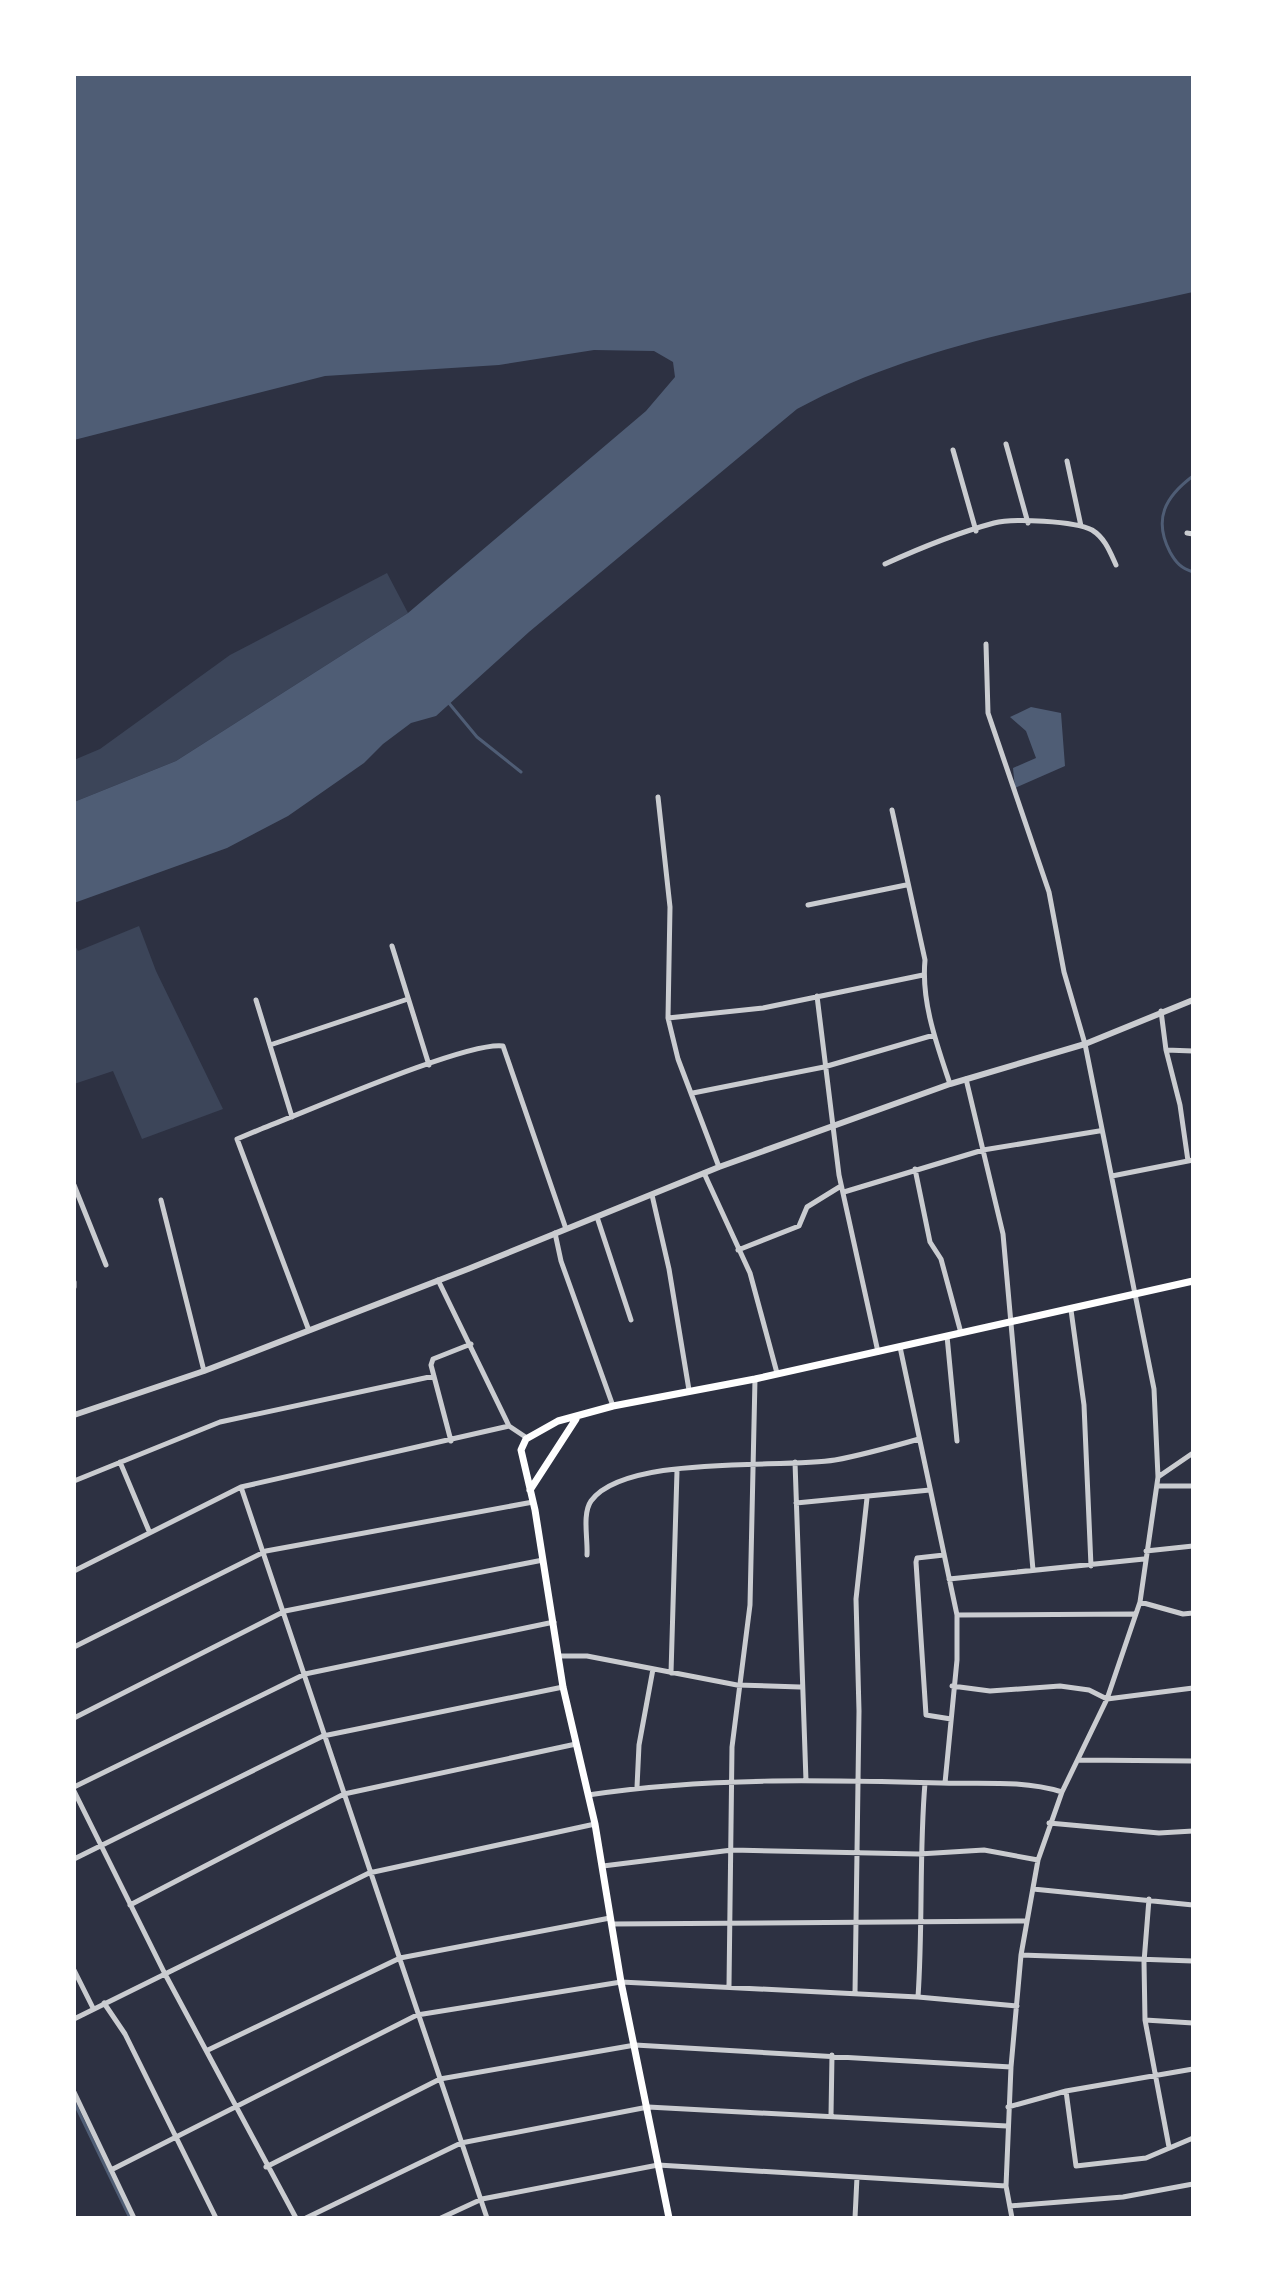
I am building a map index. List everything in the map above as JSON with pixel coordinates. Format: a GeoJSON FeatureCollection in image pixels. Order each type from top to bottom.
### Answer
{"type":"FeatureCollection","features":[{"type":"Feature","properties":{"kind":"main road"},"geometry":{"type":"LineString","coordinates":[[530,1490],[576,1419],[585,1412],[755,1379],[1193,1281]]}},
{"type":"Feature","properties":{"kind":"main road"},"geometry":{"type":"LineString","coordinates":[[576,1419],[558,1421],[527,1438],[521,1450],[555,1622],[563,1687],[595,1824],[621,1982],[669,2218]]}},
{"type":"Feature","properties":{"kind":"street"},"geometry":{"type":"LineString","coordinates":[[1006,444],[1028,523]]}},
{"type":"Feature","properties":{"kind":"street"},"geometry":{"type":"LineString","coordinates":[[953,450],[976,531]]}},
{"type":"Feature","properties":{"kind":"street"},"geometry":{"type":"LineString","coordinates":[[1067,461],[1081,526]]}},
{"type":"Feature","properties":{"kind":"street"},"geometry":{"type":"LineString","coordinates":[[885,564],[920,546],[994,523],[1028,523],[1081,526],[1103,539],[1116,565]]}},
{"type":"Feature","properties":{"kind":"street"},"geometry":{"type":"LineString","coordinates":[[986,644],[988,713],[1049,892],[1064,972],[1085,1044],[1099,1131],[1112,1176],[1154,1389],[1158,1477],[1140,1602],[1107,1699],[1062,1792],[1038,1860],[1021,1955],[1008,2107],[1006,2186],[1012,2218]]}},
{"type":"Feature","properties":{"kind":"street"},"geometry":{"type":"LineString","coordinates":[[658,797],[670,907],[668,1018],[678,1059],[719,1167]]}},
{"type":"Feature","properties":{"kind":"street"},"geometry":{"type":"LineString","coordinates":[[892,810],[906,885],[925,960],[923,975],[934,1035],[950,1084]]}},
{"type":"Feature","properties":{"kind":"street"},"geometry":{"type":"LineString","coordinates":[[808,905],[906,885]]}},
{"type":"Feature","properties":{"kind":"street"},"geometry":{"type":"LineString","coordinates":[[392,946],[429,1065]]}},
{"type":"Feature","properties":{"kind":"street"},"geometry":{"type":"LineString","coordinates":[[668,1018],[763,1008],[923,975]]}},
{"type":"Feature","properties":{"kind":"street"},"geometry":{"type":"LineString","coordinates":[[817,996],[832,1127],[878,1352]]}},
{"type":"Feature","properties":{"kind":"street"},"geometry":{"type":"LineString","coordinates":[[270,1045],[408,999]]}},
{"type":"Feature","properties":{"kind":"street"},"geometry":{"type":"LineString","coordinates":[[256,1000],[292,1117]]}},
{"type":"Feature","properties":{"kind":"street"},"geometry":{"type":"LineString","coordinates":[[74,1415],[204,1371],[719,1167],[950,1084],[1085,1044],[1193,1000]]}},
{"type":"Feature","properties":{"kind":"street"},"geometry":{"type":"LineString","coordinates":[[1112,1176],[1190,1160],[1166,1050],[1161,1011]]}},
{"type":"Feature","properties":{"kind":"street"},"geometry":{"type":"LineString","coordinates":[[693,1093],[824,1067],[934,1035]]}},
{"type":"Feature","properties":{"kind":"street"},"geometry":{"type":"LineString","coordinates":[[308,1328],[237,1139],[292,1117],[429,1065],[503,1046],[566,1229]]}},
{"type":"Feature","properties":{"kind":"street"},"geometry":{"type":"LineString","coordinates":[[1166,1050],[1193,1051]]}},
{"type":"Feature","properties":{"kind":"street"},"geometry":{"type":"LineString","coordinates":[[966,1079],[1003,1234],[1008,1321],[1018,1390],[1020,1451],[1033,1570]]}},
{"type":"Feature","properties":{"kind":"street"},"geometry":{"type":"LineString","coordinates":[[738,1250],[799,1226],[807,1207],[843,1189],[983,1150],[1099,1131]]}},
{"type":"Feature","properties":{"kind":"street"},"geometry":{"type":"LineString","coordinates":[[915,1169],[930,1242],[941,1259],[961,1333]]}},
{"type":"Feature","properties":{"kind":"street"},"geometry":{"type":"LineString","coordinates":[[704,1173],[758,1295],[777,1373]]}},
{"type":"Feature","properties":{"kind":"street"},"geometry":{"type":"LineString","coordinates":[[74,1185],[106,1265]]}},
{"type":"Feature","properties":{"kind":"street"},"geometry":{"type":"LineString","coordinates":[[652,1195],[669,1269],[689,1390]]}},
{"type":"Feature","properties":{"kind":"street"},"geometry":{"type":"LineString","coordinates":[[161,1200],[204,1371]]}},
{"type":"Feature","properties":{"kind":"street"},"geometry":{"type":"LineString","coordinates":[[597,1217],[631,1320]]}},
{"type":"Feature","properties":{"kind":"street"},"geometry":{"type":"LineString","coordinates":[[555,1233],[561,1261],[613,1406]]}},
{"type":"Feature","properties":{"kind":"street"},"geometry":{"type":"LineString","coordinates":[[438,1280],[509,1426],[527,1438]]}},
{"type":"Feature","properties":{"kind":"street"},"geometry":{"type":"LineString","coordinates":[[1071,1310],[1084,1405],[1091,1566]]}},
{"type":"Feature","properties":{"kind":"street"},"geometry":{"type":"LineString","coordinates":[[947,1335],[957,1441]]}},
{"type":"Feature","properties":{"kind":"street"},"geometry":{"type":"LineString","coordinates":[[451,1441],[434,1376],[433,1359],[471,1344]]}},
{"type":"Feature","properties":{"kind":"street"},"geometry":{"type":"LineString","coordinates":[[900,1346],[957,1615],[957,1660],[952,1686],[945,1783]]}},
{"type":"Feature","properties":{"kind":"street"},"geometry":{"type":"LineString","coordinates":[[74,1481],[220,1422],[351,1391],[434,1376]]}},
{"type":"Feature","properties":{"kind":"street"},"geometry":{"type":"LineString","coordinates":[[729,1986],[731,1784],[737,1685],[750,1605],[756,1462],[755,1379]]}},
{"type":"Feature","properties":{"kind":"street"},"geometry":{"type":"LineString","coordinates":[[74,1571],[241,1487],[509,1426]]}},
{"type":"Feature","properties":{"kind":"street"},"geometry":{"type":"LineString","coordinates":[[587,1555],[588,1508],[600,1491],[622,1478],[756,1462],[832,1461],[919,1439]]}},
{"type":"Feature","properties":{"kind":"street"},"geometry":{"type":"LineString","coordinates":[[1158,1477],[1193,1453]]}},
{"type":"Feature","properties":{"kind":"street"},"geometry":{"type":"LineString","coordinates":[[120,1462],[149,1531]]}},
{"type":"Feature","properties":{"kind":"street"},"geometry":{"type":"LineString","coordinates":[[795,1462],[800,1687],[806,1781]]}},
{"type":"Feature","properties":{"kind":"street"},"geometry":{"type":"LineString","coordinates":[[671,1673],[677,1471]]}},
{"type":"Feature","properties":{"kind":"street"},"geometry":{"type":"LineString","coordinates":[[1157,1486],[1193,1486]]}},
{"type":"Feature","properties":{"kind":"street"},"geometry":{"type":"LineString","coordinates":[[241,1487],[266,1551],[323,1736],[487,2218]]}},
{"type":"Feature","properties":{"kind":"street"},"geometry":{"type":"LineString","coordinates":[[796,1503],[930,1490]]}},
{"type":"Feature","properties":{"kind":"street"},"geometry":{"type":"LineString","coordinates":[[855,1994],[858,1921],[856,1599],[867,1498]]}},
{"type":"Feature","properties":{"kind":"street"},"geometry":{"type":"LineString","coordinates":[[74,1647],[266,1551],[533,1502]]}},
{"type":"Feature","properties":{"kind":"street"},"geometry":{"type":"LineString","coordinates":[[1146,1551],[1193,1546]]}},
{"type":"Feature","properties":{"kind":"street"},"geometry":{"type":"LineString","coordinates":[[944,1555],[917,1558],[916,1562],[926,1715],[951,1719]]}},
{"type":"Feature","properties":{"kind":"street"},"geometry":{"type":"LineString","coordinates":[[949,1579],[1144,1559]]}},
{"type":"Feature","properties":{"kind":"street"},"geometry":{"type":"LineString","coordinates":[[74,1718],[285,1611],[543,1560]]}},
{"type":"Feature","properties":{"kind":"street"},"geometry":{"type":"LineString","coordinates":[[1140,1602],[1183,1614],[1193,1613]]}},
{"type":"Feature","properties":{"kind":"street"},"geometry":{"type":"LineString","coordinates":[[957,1615],[1134,1614]]}},
{"type":"Feature","properties":{"kind":"street"},"geometry":{"type":"LineString","coordinates":[[296,2218],[266,2167],[208,2050],[99,1847],[74,1789],[305,1674],[555,1622]]}},
{"type":"Feature","properties":{"kind":"street"},"geometry":{"type":"LineString","coordinates":[[559,1656],[587,1656],[737,1685],[800,1687]]}},
{"type":"Feature","properties":{"kind":"street"},"geometry":{"type":"LineString","coordinates":[[637,1787],[639,1745],[653,1669]]}},
{"type":"Feature","properties":{"kind":"street"},"geometry":{"type":"LineString","coordinates":[[952,1686],[990,1691],[1060,1686],[1089,1690],[1107,1699],[1193,1688]]}},
{"type":"Feature","properties":{"kind":"street"},"geometry":{"type":"LineString","coordinates":[[74,1859],[323,1736],[563,1687]]}},
{"type":"Feature","properties":{"kind":"street"},"geometry":{"type":"LineString","coordinates":[[130,1905],[344,1794],[577,1743]]}},
{"type":"Feature","properties":{"kind":"street"},"geometry":{"type":"LineString","coordinates":[[1077,1760],[1193,1761]]}},
{"type":"Feature","properties":{"kind":"street"},"geometry":{"type":"LineString","coordinates":[[588,1795],[637,1787],[806,1781],[1029,1785],[1062,1792]]}},
{"type":"Feature","properties":{"kind":"street"},"geometry":{"type":"LineString","coordinates":[[918,1997],[923,1922],[919,1854],[925,1782]]}},
{"type":"Feature","properties":{"kind":"street"},"geometry":{"type":"LineString","coordinates":[[1049,1823],[1159,1833],[1193,1831]]}},
{"type":"Feature","properties":{"kind":"street"},"geometry":{"type":"LineString","coordinates":[[74,2019],[369,1873],[595,1824]]}},
{"type":"Feature","properties":{"kind":"street"},"geometry":{"type":"LineString","coordinates":[[603,1866],[732,1850],[857,1850],[919,1854],[984,1850],[1038,1860]]}},
{"type":"Feature","properties":{"kind":"street"},"geometry":{"type":"LineString","coordinates":[[1033,1889],[1193,1905]]}},
{"type":"Feature","properties":{"kind":"street"},"geometry":{"type":"LineString","coordinates":[[1149,1899],[1144,1962],[1145,2020],[1169,2147]]}},
{"type":"Feature","properties":{"kind":"street"},"geometry":{"type":"LineString","coordinates":[[208,2050],[400,1958],[611,1921],[1027,1921]]}},
{"type":"Feature","properties":{"kind":"street"},"geometry":{"type":"LineString","coordinates":[[1021,1955],[1144,1962],[1193,1961]]}},
{"type":"Feature","properties":{"kind":"street"},"geometry":{"type":"LineString","coordinates":[[74,1970],[93,2008]]}},
{"type":"Feature","properties":{"kind":"street"},"geometry":{"type":"LineString","coordinates":[[111,2170],[417,2015],[621,1982],[918,1997],[1017,2006]]}},
{"type":"Feature","properties":{"kind":"street"},"geometry":{"type":"LineString","coordinates":[[104,2003],[125,2034],[216,2218]]}},
{"type":"Feature","properties":{"kind":"street"},"geometry":{"type":"LineString","coordinates":[[1145,2020],[1193,2023]]}},
{"type":"Feature","properties":{"kind":"street"},"geometry":{"type":"LineString","coordinates":[[266,2167],[440,2079],[635,2045],[1011,2067]]}},
{"type":"Feature","properties":{"kind":"street"},"geometry":{"type":"LineString","coordinates":[[831,2115],[832,2055]]}},
{"type":"Feature","properties":{"kind":"street"},"geometry":{"type":"LineString","coordinates":[[1008,2107],[1066,2091],[1193,2069]]}},
{"type":"Feature","properties":{"kind":"street"},"geometry":{"type":"LineString","coordinates":[[1066,2091],[1076,2166],[1146,2158],[1193,2138]]}},
{"type":"Feature","properties":{"kind":"street"},"geometry":{"type":"LineString","coordinates":[[74,2092],[134,2218]]}},
{"type":"Feature","properties":{"kind":"street"},"geometry":{"type":"LineString","coordinates":[[306,2218],[461,2143],[648,2107],[1007,2126]]}},
{"type":"Feature","properties":{"kind":"street"},"geometry":{"type":"LineString","coordinates":[[441,2218],[482,2199],[658,2165],[1006,2186]]}},
{"type":"Feature","properties":{"kind":"street"},"geometry":{"type":"LineString","coordinates":[[855,2218],[857,2177]]}},
{"type":"Feature","properties":{"kind":"street"},"geometry":{"type":"LineString","coordinates":[[1010,2206],[1123,2197],[1193,2184]]}},
{"type":"Feature","properties":{"kind":"shaded area"},"geometry":{"type":"Polygon","coordinates":[[[74,74],[1193,74],[1193,292],[940,351],[844,386],[797,409],[529,632],[436,716],[411,723],[364,763],[288,816],[227,848],[74,903],[74,802],[176,761],[408,613],[646,411],[675,377],[673,362],[654,351],[594,350],[499,365],[325,376],[74,440],[74,74]]]}},
{"type":"Feature","properties":{"kind":"shaded area"},"geometry":{"type":"Polygon","coordinates":[[[387,573],[408,613],[176,761],[74,802],[74,760],[100,749],[230,655],[387,573]]]}},
{"type":"Feature","properties":{"kind":"shaded area"},"geometry":{"type":"Polygon","coordinates":[[[1031,707],[1061,713],[1065,766],[1015,788],[1013,768],[1036,758],[1026,731],[1010,717],[1031,707]]]}},
{"type":"Feature","properties":{"kind":"shaded area"},"geometry":{"type":"Polygon","coordinates":[[[139,926],[156,971],[223,1109],[142,1139],[113,1071],[74,1084],[74,944],[78,951],[139,926]]]}},
{"type":"Feature","properties":{"kind":"waterway"},"geometry":{"type":"LineString","coordinates":[[1193,476],[1175,492],[1162,519],[1162,529],[1172,556],[1182,567],[1193,572]]}},
{"type":"Feature","properties":{"kind":"waterway"},"geometry":{"type":"LineString","coordinates":[[448,702],[477,737],[521,772]]}},
{"type":"Feature","properties":{"kind":"waterway"},"geometry":{"type":"LineString","coordinates":[[74,2102],[130,2218]]}}]}
